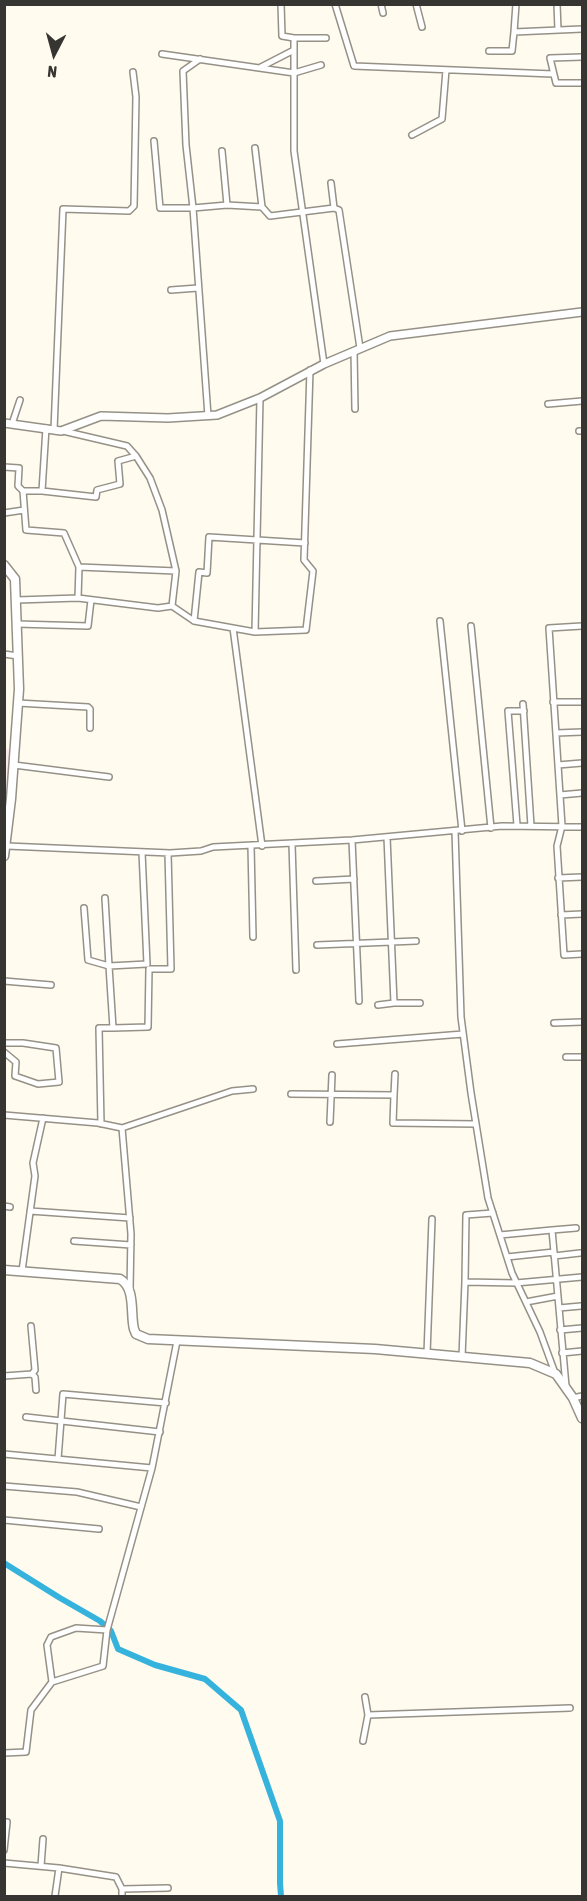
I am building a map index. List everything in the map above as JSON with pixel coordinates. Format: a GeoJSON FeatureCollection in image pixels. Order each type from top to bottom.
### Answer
{"type":"FeatureCollection","features":[{"type":"Feature","properties":{"kind":"main road"},"geometry":{"type":"LineString","coordinates":[[4,565],[15,579],[18,656],[14,765],[7,807],[4,856]]}},
{"type":"Feature","properties":{"kind":"main road"},"geometry":{"type":"LineString","coordinates":[[4,1270],[115,1278],[125,1282],[130,1292],[132,1323],[136,1334],[148,1339],[305,1345],[530,1363],[556,1374],[573,1398],[582,1418]]}},
{"type":"Feature","properties":{"kind":"street"},"geometry":{"type":"LineString","coordinates":[[281,4],[282,36],[326,38]]}},
{"type":"Feature","properties":{"kind":"street"},"geometry":{"type":"LineString","coordinates":[[334,4],[354,66],[553,74]]}},
{"type":"Feature","properties":{"kind":"street"},"geometry":{"type":"LineString","coordinates":[[381,4],[383,13]]}},
{"type":"Feature","properties":{"kind":"street"},"geometry":{"type":"LineString","coordinates":[[416,4],[422,27]]}},
{"type":"Feature","properties":{"kind":"street"},"geometry":{"type":"LineString","coordinates":[[489,51],[512,51],[516,4]]}},
{"type":"Feature","properties":{"kind":"street"},"geometry":{"type":"LineString","coordinates":[[557,4],[558,30]]}},
{"type":"Feature","properties":{"kind":"street"},"geometry":{"type":"LineString","coordinates":[[514,32],[582,29]]}},
{"type":"Feature","properties":{"kind":"street"},"geometry":{"type":"LineString","coordinates":[[294,38],[294,151],[324,364]]}},
{"type":"Feature","properties":{"kind":"street"},"geometry":{"type":"LineString","coordinates":[[260,68],[294,50]]}},
{"type":"Feature","properties":{"kind":"street"},"geometry":{"type":"LineString","coordinates":[[162,54],[294,73],[321,65]]}},
{"type":"Feature","properties":{"kind":"street"},"geometry":{"type":"LineString","coordinates":[[582,57],[550,58],[556,83],[582,83]]}},
{"type":"Feature","properties":{"kind":"street"},"geometry":{"type":"LineString","coordinates":[[200,59],[183,71],[186,145],[193,208],[208,416]]}},
{"type":"Feature","properties":{"kind":"street"},"geometry":{"type":"LineString","coordinates":[[412,135],[442,119],[446,70]]}},
{"type":"Feature","properties":{"kind":"street"},"geometry":{"type":"LineString","coordinates":[[42,491],[54,430],[63,209],[129,211],[134,206],[136,98],[133,72]]}},
{"type":"Feature","properties":{"kind":"street"},"geometry":{"type":"LineString","coordinates":[[154,141],[160,208],[227,205],[262,207]]}},
{"type":"Feature","properties":{"kind":"street"},"geometry":{"type":"LineString","coordinates":[[255,148],[262,207],[270,216],[334,208],[339,210],[344,234],[357,349],[355,409]]}},
{"type":"Feature","properties":{"kind":"street"},"geometry":{"type":"LineString","coordinates":[[222,151],[227,205]]}},
{"type":"Feature","properties":{"kind":"street"},"geometry":{"type":"LineString","coordinates":[[331,183],[334,208]]}},
{"type":"Feature","properties":{"kind":"street"},"geometry":{"type":"LineString","coordinates":[[171,290],[198,288]]}},
{"type":"Feature","properties":{"kind":"street"},"geometry":{"type":"LineString","coordinates":[[54,430],[101,416],[168,418],[217,415],[260,398],[310,370],[390,336],[582,312]]}},
{"type":"Feature","properties":{"kind":"street"},"geometry":{"type":"LineString","coordinates":[[16,600],[78,598],[158,608],[172,606],[194,621],[255,632],[306,630],[313,571],[304,560],[310,370]]}},
{"type":"Feature","properties":{"kind":"street"},"geometry":{"type":"LineString","coordinates":[[255,632],[260,398]]}},
{"type":"Feature","properties":{"kind":"street"},"geometry":{"type":"LineString","coordinates":[[20,400],[8,423],[54,430],[127,446],[136,456],[150,478],[162,510],[176,571],[172,606]]}},
{"type":"Feature","properties":{"kind":"street"},"geometry":{"type":"LineString","coordinates":[[548,404],[582,401]]}},
{"type":"Feature","properties":{"kind":"street"},"geometry":{"type":"LineString","coordinates":[[23,491],[96,497],[97,490],[120,484],[118,461],[136,456]]}},
{"type":"Feature","properties":{"kind":"street"},"geometry":{"type":"LineString","coordinates":[[4,467],[19,468],[18,486],[23,491],[26,530],[64,533],[79,567],[78,598]]}},
{"type":"Feature","properties":{"kind":"street"},"geometry":{"type":"LineString","coordinates":[[4,513],[24,510]]}},
{"type":"Feature","properties":{"kind":"street"},"geometry":{"type":"LineString","coordinates":[[194,621],[198,572],[207,573],[209,537],[304,543]]}},
{"type":"Feature","properties":{"kind":"street"},"geometry":{"type":"LineString","coordinates":[[79,567],[176,571]]}},
{"type":"Feature","properties":{"kind":"street"},"geometry":{"type":"LineString","coordinates":[[17,624],[88,626],[91,600]]}},
{"type":"Feature","properties":{"kind":"street"},"geometry":{"type":"LineString","coordinates":[[440,621],[459,831],[461,1017],[476,1124],[488,1198],[516,1283],[540,1332],[556,1374]]}},
{"type":"Feature","properties":{"kind":"street"},"geometry":{"type":"LineString","coordinates":[[471,626],[491,828]]}},
{"type":"Feature","properties":{"kind":"street"},"geometry":{"type":"LineString","coordinates":[[582,626],[549,628],[562,826],[556,846],[564,955],[582,954]]}},
{"type":"Feature","properties":{"kind":"street"},"geometry":{"type":"LineString","coordinates":[[233,628],[262,846]]}},
{"type":"Feature","properties":{"kind":"street"},"geometry":{"type":"LineString","coordinates":[[4,654],[18,656]]}},
{"type":"Feature","properties":{"kind":"street"},"geometry":{"type":"LineString","coordinates":[[553,702],[582,702]]}},
{"type":"Feature","properties":{"kind":"street"},"geometry":{"type":"LineString","coordinates":[[18,703],[88,707],[90,709],[90,728]]}},
{"type":"Feature","properties":{"kind":"street"},"geometry":{"type":"LineString","coordinates":[[517,825],[508,711],[524,707],[531,826]]}},
{"type":"Feature","properties":{"kind":"street"},"geometry":{"type":"LineString","coordinates":[[556,733],[582,732]]}},
{"type":"Feature","properties":{"kind":"street"},"geometry":{"type":"LineString","coordinates":[[558,765],[582,763]]}},
{"type":"Feature","properties":{"kind":"street"},"geometry":{"type":"LineString","coordinates":[[14,765],[110,777]]}},
{"type":"Feature","properties":{"kind":"street"},"geometry":{"type":"LineString","coordinates":[[560,795],[582,793]]}},
{"type":"Feature","properties":{"kind":"street"},"geometry":{"type":"LineString","coordinates":[[6,846],[168,853],[213,847],[352,840],[517,825],[582,827]]}},
{"type":"Feature","properties":{"kind":"street"},"geometry":{"type":"LineString","coordinates":[[387,837],[394,1004]]}},
{"type":"Feature","properties":{"kind":"street"},"geometry":{"type":"LineString","coordinates":[[352,840],[359,1000]]}},
{"type":"Feature","properties":{"kind":"street"},"geometry":{"type":"LineString","coordinates":[[292,844],[296,970]]}},
{"type":"Feature","properties":{"kind":"street"},"geometry":{"type":"LineString","coordinates":[[251,846],[253,937]]}},
{"type":"Feature","properties":{"kind":"street"},"geometry":{"type":"LineString","coordinates":[[101,1124],[99,1028],[148,1027],[148,967],[142,852]]}},
{"type":"Feature","properties":{"kind":"street"},"geometry":{"type":"LineString","coordinates":[[84,908],[88,960],[109,966],[171,969],[168,853]]}},
{"type":"Feature","properties":{"kind":"street"},"geometry":{"type":"LineString","coordinates":[[558,878],[582,877]]}},
{"type":"Feature","properties":{"kind":"street"},"geometry":{"type":"LineString","coordinates":[[316,881],[354,879]]}},
{"type":"Feature","properties":{"kind":"street"},"geometry":{"type":"LineString","coordinates":[[105,898],[113,1028]]}},
{"type":"Feature","properties":{"kind":"street"},"geometry":{"type":"LineString","coordinates":[[561,915],[582,914]]}},
{"type":"Feature","properties":{"kind":"street"},"geometry":{"type":"LineString","coordinates":[[317,945],[416,941]]}},
{"type":"Feature","properties":{"kind":"street"},"geometry":{"type":"LineString","coordinates":[[4,981],[51,985]]}},
{"type":"Feature","properties":{"kind":"street"},"geometry":{"type":"LineString","coordinates":[[378,1005],[420,1003]]}},
{"type":"Feature","properties":{"kind":"street"},"geometry":{"type":"LineString","coordinates":[[554,1023],[582,1022]]}},
{"type":"Feature","properties":{"kind":"street"},"geometry":{"type":"LineString","coordinates":[[338,1044],[463,1034]]}},
{"type":"Feature","properties":{"kind":"street"},"geometry":{"type":"LineString","coordinates":[[4,1043],[23,1043],[56,1048],[59,1082],[38,1084],[15,1076],[16,1062],[4,1052]]}},
{"type":"Feature","properties":{"kind":"street"},"geometry":{"type":"LineString","coordinates":[[566,1057],[582,1056]]}},
{"type":"Feature","properties":{"kind":"street"},"geometry":{"type":"LineString","coordinates":[[395,1074],[393,1123],[476,1124]]}},
{"type":"Feature","properties":{"kind":"street"},"geometry":{"type":"LineString","coordinates":[[330,1122],[332,1075]]}},
{"type":"Feature","properties":{"kind":"street"},"geometry":{"type":"LineString","coordinates":[[4,1115],[122,1128],[232,1091],[253,1089]]}},
{"type":"Feature","properties":{"kind":"street"},"geometry":{"type":"LineString","coordinates":[[291,1094],[394,1095]]}},
{"type":"Feature","properties":{"kind":"street"},"geometry":{"type":"LineString","coordinates":[[22,1271],[35,1176],[33,1163],[42,1118]]}},
{"type":"Feature","properties":{"kind":"street"},"geometry":{"type":"LineString","coordinates":[[122,1128],[130,1218],[130,1292]]}},
{"type":"Feature","properties":{"kind":"street"},"geometry":{"type":"LineString","coordinates":[[30,1211],[130,1218]]}},
{"type":"Feature","properties":{"kind":"street"},"geometry":{"type":"LineString","coordinates":[[462,1357],[466,1215],[493,1213]]}},
{"type":"Feature","properties":{"kind":"street"},"geometry":{"type":"LineString","coordinates":[[427,1354],[432,1219]]}},
{"type":"Feature","properties":{"kind":"street"},"geometry":{"type":"LineString","coordinates":[[500,1235],[576,1228]]}},
{"type":"Feature","properties":{"kind":"street"},"geometry":{"type":"LineString","coordinates":[[552,1230],[567,1388]]}},
{"type":"Feature","properties":{"kind":"street"},"geometry":{"type":"LineString","coordinates":[[74,1241],[131,1245]]}},
{"type":"Feature","properties":{"kind":"street"},"geometry":{"type":"LineString","coordinates":[[507,1257],[580,1253]]}},
{"type":"Feature","properties":{"kind":"street"},"geometry":{"type":"LineString","coordinates":[[465,1282],[516,1283],[582,1277]]}},
{"type":"Feature","properties":{"kind":"street"},"geometry":{"type":"LineString","coordinates":[[526,1302],[558,1296]]}},
{"type":"Feature","properties":{"kind":"street"},"geometry":{"type":"LineString","coordinates":[[559,1308],[581,1306]]}},
{"type":"Feature","properties":{"kind":"street"},"geometry":{"type":"LineString","coordinates":[[31,1326],[34,1371],[32,1374]]}},
{"type":"Feature","properties":{"kind":"street"},"geometry":{"type":"LineString","coordinates":[[560,1330],[582,1328]]}},
{"type":"Feature","properties":{"kind":"street"},"geometry":{"type":"LineString","coordinates":[[4,1752],[26,1752],[31,1710],[52,1682],[103,1666],[107,1630],[152,1468],[177,1341]]}},
{"type":"Feature","properties":{"kind":"street"},"geometry":{"type":"LineString","coordinates":[[562,1353],[582,1351]]}},
{"type":"Feature","properties":{"kind":"street"},"geometry":{"type":"LineString","coordinates":[[4,1376],[32,1374]]}},
{"type":"Feature","properties":{"kind":"street"},"geometry":{"type":"LineString","coordinates":[[32,1374],[35,1377],[36,1390]]}},
{"type":"Feature","properties":{"kind":"street"},"geometry":{"type":"LineString","coordinates":[[58,1459],[63,1394],[166,1402]]}},
{"type":"Feature","properties":{"kind":"street"},"geometry":{"type":"LineString","coordinates":[[573,1398],[582,1396]]}},
{"type":"Feature","properties":{"kind":"street"},"geometry":{"type":"LineString","coordinates":[[27,1417],[160,1432]]}},
{"type":"Feature","properties":{"kind":"street"},"geometry":{"type":"LineString","coordinates":[[4,1454],[152,1468]]}},
{"type":"Feature","properties":{"kind":"street"},"geometry":{"type":"LineString","coordinates":[[4,1486],[77,1492],[141,1507]]}},
{"type":"Feature","properties":{"kind":"street"},"geometry":{"type":"LineString","coordinates":[[4,1520],[99,1529]]}},
{"type":"Feature","properties":{"kind":"street"},"geometry":{"type":"LineString","coordinates":[[52,1682],[47,1645],[51,1637],[76,1628],[107,1630]]}},
{"type":"Feature","properties":{"kind":"street"},"geometry":{"type":"LineString","coordinates":[[363,1741],[368,1715],[365,1698]]}},
{"type":"Feature","properties":{"kind":"street"},"geometry":{"type":"LineString","coordinates":[[368,1715],[570,1708]]}},
{"type":"Feature","properties":{"kind":"street"},"geometry":{"type":"LineString","coordinates":[[4,1850],[7,1822]]}},
{"type":"Feature","properties":{"kind":"street"},"geometry":{"type":"LineString","coordinates":[[41,1866],[43,1839]]}},
{"type":"Feature","properties":{"kind":"street"},"geometry":{"type":"LineString","coordinates":[[4,1863],[59,1868],[116,1877],[122,1889],[122,1896]]}},
{"type":"Feature","properties":{"kind":"street"},"geometry":{"type":"LineString","coordinates":[[55,1896],[59,1868]]}},
{"type":"Feature","properties":{"kind":"street"},"geometry":{"type":"LineString","coordinates":[[122,1889],[168,1888]]}},
{"type":"Feature","properties":{"kind":"shaded area"},"geometry":{"type":"Polygon","coordinates":[[[4,749],[11,749],[7,802],[4,802],[4,749]]]}},
{"type":"Feature","properties":{"kind":"waterway"},"geometry":{"type":"LineString","coordinates":[[4,1563],[100,1621],[111,1631],[118,1649],[155,1665],[205,1679],[241,1710],[280,1821],[281,1896]]}}]}
